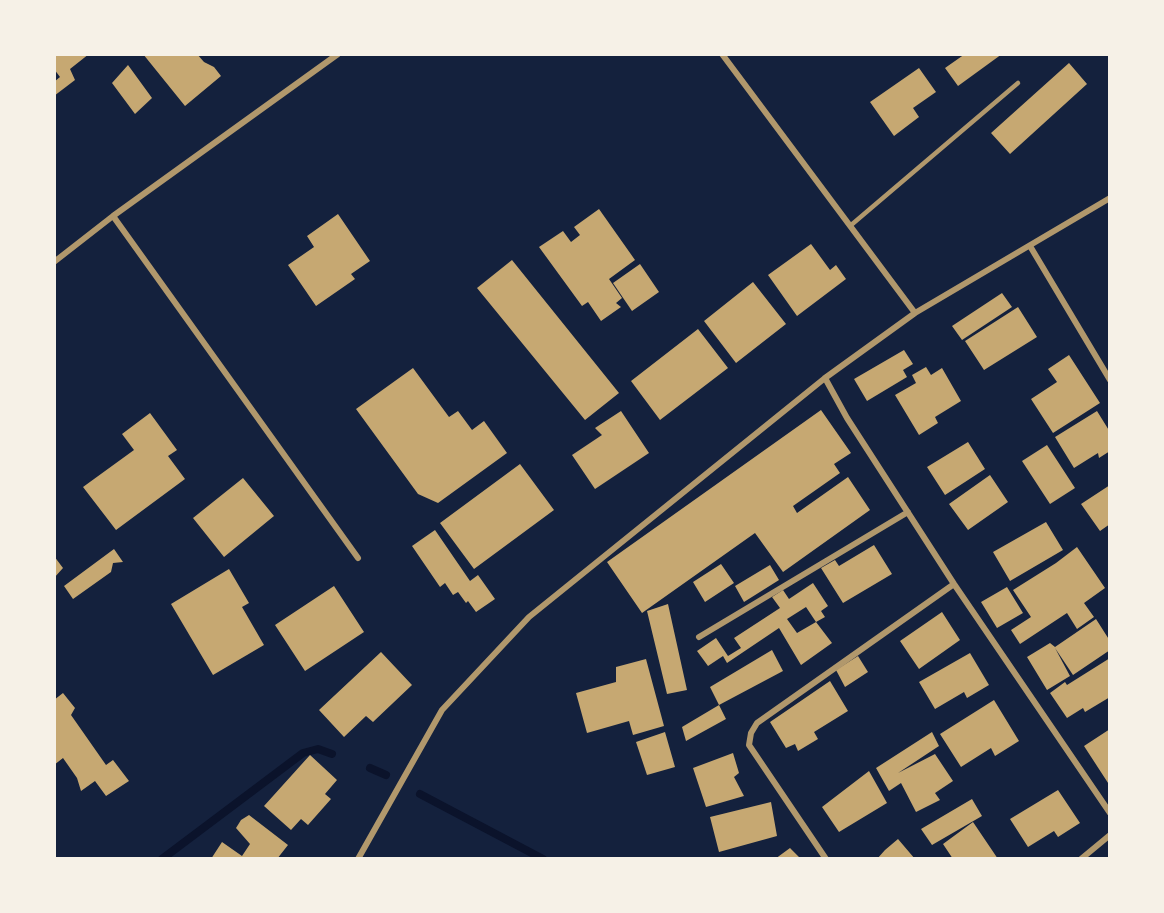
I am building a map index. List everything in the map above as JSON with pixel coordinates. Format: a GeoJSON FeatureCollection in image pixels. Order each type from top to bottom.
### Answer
{"type":"FeatureCollection","features":[{"type":"Feature","properties":{"kind":"street"},"geometry":{"type":"LineString","coordinates":[[54,261],[338,54]]}},
{"type":"Feature","properties":{"kind":"street"},"geometry":{"type":"LineString","coordinates":[[722,54],[915,313]]}},
{"type":"Feature","properties":{"kind":"street"},"geometry":{"type":"LineString","coordinates":[[358,859],[442,710],[529,617],[825,378],[915,313],[1110,198]]}},
{"type":"Feature","properties":{"kind":"street"},"geometry":{"type":"LineString","coordinates":[[113,216],[358,558]]}},
{"type":"Feature","properties":{"kind":"street"},"geometry":{"type":"LineString","coordinates":[[1030,246],[1110,380]]}},
{"type":"Feature","properties":{"kind":"street"},"geometry":{"type":"LineString","coordinates":[[825,378],[847,418],[954,584],[1109,809]]}},
{"type":"Feature","properties":{"kind":"street"},"geometry":{"type":"LineString","coordinates":[[699,638],[908,512]]}},
{"type":"Feature","properties":{"kind":"street"},"geometry":{"type":"LineString","coordinates":[[826,859],[749,745],[751,733],[757,723],[954,584]]}},
{"type":"Feature","properties":{"kind":"street"},"geometry":{"type":"LineString","coordinates":[[1081,859],[1110,835]]}},
{"type":"Feature","properties":{"kind":"lane"},"geometry":{"type":"LineString","coordinates":[[850,226],[1018,82]]}},
{"type":"Feature","properties":{"kind":"building"},"geometry":{"type":"Polygon","coordinates":[[[54,54],[89,54],[70,69],[75,80],[54,96],[54,82],[60,77],[54,69],[54,54]]]}},
{"type":"Feature","properties":{"kind":"building"},"geometry":{"type":"Polygon","coordinates":[[[143,54],[197,54],[204,62],[214,67],[221,76],[185,106],[143,54]]]}},
{"type":"Feature","properties":{"kind":"building"},"geometry":{"type":"Polygon","coordinates":[[[965,54],[1002,54],[958,86],[945,68],[965,54]]]}},
{"type":"Feature","properties":{"kind":"building"},"geometry":{"type":"Polygon","coordinates":[[[1069,63],[1087,84],[1010,154],[991,133],[1069,63]]]}},
{"type":"Feature","properties":{"kind":"building"},"geometry":{"type":"Polygon","coordinates":[[[128,65],[152,98],[135,114],[112,83],[128,65]]]}},
{"type":"Feature","properties":{"kind":"building"},"geometry":{"type":"Polygon","coordinates":[[[919,68],[936,92],[913,108],[919,117],[894,136],[870,102],[919,68]]]}},
{"type":"Feature","properties":{"kind":"building"},"geometry":{"type":"Polygon","coordinates":[[[599,209],[635,260],[609,279],[622,298],[616,303],[621,307],[601,321],[588,302],[582,306],[539,247],[563,231],[571,242],[580,235],[574,227],[599,209]]]}},
{"type":"Feature","properties":{"kind":"building"},"geometry":{"type":"Polygon","coordinates":[[[338,214],[370,261],[351,274],[355,279],[316,306],[288,265],[314,247],[307,236],[338,214]]]}},
{"type":"Feature","properties":{"kind":"building"},"geometry":{"type":"Polygon","coordinates":[[[811,244],[830,270],[836,265],[846,279],[797,316],[768,275],[811,244]]]}},
{"type":"Feature","properties":{"kind":"building"},"geometry":{"type":"Polygon","coordinates":[[[512,260],[619,393],[585,420],[477,288],[512,260]]]}},
{"type":"Feature","properties":{"kind":"building"},"geometry":{"type":"Polygon","coordinates":[[[640,264],[659,292],[632,311],[613,283],[640,264]]]}},
{"type":"Feature","properties":{"kind":"building"},"geometry":{"type":"Polygon","coordinates":[[[753,282],[786,324],[736,363],[704,321],[753,282]]]}},
{"type":"Feature","properties":{"kind":"building"},"geometry":{"type":"Polygon","coordinates":[[[1002,293],[1012,307],[962,340],[952,326],[1002,293]]]}},
{"type":"Feature","properties":{"kind":"building"},"geometry":{"type":"Polygon","coordinates":[[[1018,307],[1037,337],[984,370],[965,341],[1018,307]]]}},
{"type":"Feature","properties":{"kind":"building"},"geometry":{"type":"Polygon","coordinates":[[[698,329],[728,368],[660,420],[631,381],[698,329]]]}},
{"type":"Feature","properties":{"kind":"building"},"geometry":{"type":"Polygon","coordinates":[[[904,350],[913,364],[903,370],[907,377],[867,401],[854,379],[904,350]]]}},
{"type":"Feature","properties":{"kind":"building"},"geometry":{"type":"Polygon","coordinates":[[[1069,355],[1100,403],[1053,433],[1031,399],[1057,382],[1048,369],[1069,355]]]}},
{"type":"Feature","properties":{"kind":"building"},"geometry":{"type":"Polygon","coordinates":[[[926,367],[931,375],[942,368],[961,401],[935,417],[938,423],[919,435],[895,395],[916,383],[912,375],[926,367]]]}},
{"type":"Feature","properties":{"kind":"building"},"geometry":{"type":"Polygon","coordinates":[[[413,368],[449,417],[458,411],[472,430],[484,421],[507,453],[438,503],[418,494],[356,409],[413,368]]]}},
{"type":"Feature","properties":{"kind":"building"},"geometry":{"type":"Polygon","coordinates":[[[821,410],[851,453],[834,464],[840,473],[793,506],[797,513],[848,477],[870,510],[783,572],[755,533],[642,613],[607,562],[821,410]]]}},
{"type":"Feature","properties":{"kind":"building"},"geometry":{"type":"Polygon","coordinates":[[[621,411],[649,453],[595,489],[572,455],[602,435],[595,428],[621,411]]]}},
{"type":"Feature","properties":{"kind":"building"},"geometry":{"type":"Polygon","coordinates":[[[1097,411],[1110,432],[1110,451],[1099,458],[1098,453],[1074,468],[1055,437],[1097,411]]]}},
{"type":"Feature","properties":{"kind":"building"},"geometry":{"type":"Polygon","coordinates":[[[150,413],[177,450],[168,456],[185,479],[116,530],[83,487],[134,450],[122,434],[150,413]]]}},
{"type":"Feature","properties":{"kind":"building"},"geometry":{"type":"Polygon","coordinates":[[[968,442],[985,469],[945,495],[927,467],[968,442]]]}},
{"type":"Feature","properties":{"kind":"building"},"geometry":{"type":"Polygon","coordinates":[[[1047,445],[1075,488],[1050,504],[1022,461],[1047,445]]]}},
{"type":"Feature","properties":{"kind":"building"},"geometry":{"type":"Polygon","coordinates":[[[520,464],[554,510],[474,569],[440,523],[520,464]]]}},
{"type":"Feature","properties":{"kind":"building"},"geometry":{"type":"Polygon","coordinates":[[[990,475],[1008,502],[968,530],[949,504],[990,475]]]}},
{"type":"Feature","properties":{"kind":"building"},"geometry":{"type":"Polygon","coordinates":[[[243,478],[274,516],[224,557],[193,518],[243,478]]]}},
{"type":"Feature","properties":{"kind":"building"},"geometry":{"type":"Polygon","coordinates":[[[1110,485],[1110,524],[1100,531],[1081,504],[1110,485]]]}},
{"type":"Feature","properties":{"kind":"building"},"geometry":{"type":"Polygon","coordinates":[[[1046,522],[1063,550],[1010,581],[993,552],[1046,522]]]}},
{"type":"Feature","properties":{"kind":"building"},"geometry":{"type":"Polygon","coordinates":[[[435,530],[470,581],[478,575],[495,599],[476,612],[458,592],[453,595],[445,583],[440,587],[412,546],[435,530]]]}},
{"type":"Feature","properties":{"kind":"building"},"geometry":{"type":"Polygon","coordinates":[[[874,545],[892,574],[843,603],[821,568],[835,560],[839,566],[874,545]]]}},
{"type":"Feature","properties":{"kind":"building"},"geometry":{"type":"Polygon","coordinates":[[[1077,547],[1105,588],[1084,603],[1094,617],[1077,629],[1067,613],[1020,644],[1011,630],[1031,617],[1013,590],[1077,547]]]}},
{"type":"Feature","properties":{"kind":"building"},"geometry":{"type":"Polygon","coordinates":[[[114,549],[123,562],[113,563],[111,572],[73,599],[64,586],[114,549]]]}},
{"type":"Feature","properties":{"kind":"building"},"geometry":{"type":"Polygon","coordinates":[[[54,556],[63,568],[54,578],[54,556]]]}},
{"type":"Feature","properties":{"kind":"building"},"geometry":{"type":"Polygon","coordinates":[[[721,564],[734,583],[705,602],[693,582],[721,564]]]}},
{"type":"Feature","properties":{"kind":"building"},"geometry":{"type":"Polygon","coordinates":[[[770,565],[779,580],[744,602],[735,586],[770,565]]]}},
{"type":"Feature","properties":{"kind":"building"},"geometry":{"type":"Polygon","coordinates":[[[229,569],[249,603],[242,607],[264,645],[213,675],[171,604],[229,569]]]}},
{"type":"Feature","properties":{"kind":"building"},"geometry":{"type":"Polygon","coordinates":[[[813,583],[828,606],[821,611],[825,617],[816,622],[832,643],[801,665],[779,628],[727,663],[723,656],[708,666],[697,651],[716,638],[728,656],[741,648],[734,638],[780,608],[772,597],[783,590],[789,599],[813,583]],[[806,607],[787,619],[797,633],[816,622],[806,607]]]}},
{"type":"Feature","properties":{"kind":"building"},"geometry":{"type":"Polygon","coordinates":[[[334,586],[364,632],[305,671],[275,625],[334,586]]]}},
{"type":"Feature","properties":{"kind":"building"},"geometry":{"type":"Polygon","coordinates":[[[1007,587],[1023,613],[997,628],[981,602],[1007,587]]]}},
{"type":"Feature","properties":{"kind":"building"},"geometry":{"type":"Polygon","coordinates":[[[668,604],[687,690],[667,694],[647,611],[668,604]]]}},
{"type":"Feature","properties":{"kind":"building"},"geometry":{"type":"Polygon","coordinates":[[[942,612],[960,640],[919,669],[900,641],[942,612]]]}},
{"type":"Feature","properties":{"kind":"building"},"geometry":{"type":"Polygon","coordinates":[[[1096,619],[1110,641],[1110,650],[1073,675],[1055,648],[1070,676],[1047,690],[1027,657],[1050,643],[1055,647],[1096,619]]]}},
{"type":"Feature","properties":{"kind":"building"},"geometry":{"type":"Polygon","coordinates":[[[772,650],[783,671],[719,705],[710,687],[772,650]]]}},
{"type":"Feature","properties":{"kind":"building"},"geometry":{"type":"Polygon","coordinates":[[[381,652],[412,685],[373,722],[366,716],[344,737],[319,710],[381,652]]]}},
{"type":"Feature","properties":{"kind":"building"},"geometry":{"type":"Polygon","coordinates":[[[970,653],[989,685],[967,698],[964,692],[935,709],[919,682],[970,653]]]}},
{"type":"Feature","properties":{"kind":"building"},"geometry":{"type":"Polygon","coordinates":[[[858,656],[868,672],[845,687],[836,670],[858,656]]]}},
{"type":"Feature","properties":{"kind":"building"},"geometry":{"type":"Polygon","coordinates":[[[1110,658],[1110,697],[1085,712],[1083,708],[1067,718],[1050,693],[1065,682],[1067,685],[1110,658]]]}},
{"type":"Feature","properties":{"kind":"building"},"geometry":{"type":"Polygon","coordinates":[[[646,659],[664,726],[633,735],[629,721],[587,733],[576,693],[616,682],[616,667],[646,659]]]}},
{"type":"Feature","properties":{"kind":"building"},"geometry":{"type":"Polygon","coordinates":[[[830,681],[848,711],[814,732],[818,739],[798,751],[795,744],[786,748],[770,722],[830,681]]]}},
{"type":"Feature","properties":{"kind":"building"},"geometry":{"type":"Polygon","coordinates":[[[63,693],[75,708],[71,715],[106,765],[113,760],[129,781],[106,796],[95,781],[81,791],[77,778],[63,758],[54,765],[54,700],[63,693]]]}},
{"type":"Feature","properties":{"kind":"building"},"geometry":{"type":"Polygon","coordinates":[[[994,700],[1019,741],[995,756],[991,748],[961,767],[940,734],[994,700]]]}},
{"type":"Feature","properties":{"kind":"building"},"geometry":{"type":"Polygon","coordinates":[[[719,705],[726,719],[686,741],[682,727],[719,705]]]}},
{"type":"Feature","properties":{"kind":"building"},"geometry":{"type":"Polygon","coordinates":[[[1110,729],[1110,786],[1084,746],[1110,729]]]}},
{"type":"Feature","properties":{"kind":"building"},"geometry":{"type":"Polygon","coordinates":[[[665,732],[675,767],[647,775],[636,742],[665,732]]]}},
{"type":"Feature","properties":{"kind":"building"},"geometry":{"type":"Polygon","coordinates":[[[932,732],[939,746],[898,773],[935,754],[953,781],[935,793],[940,800],[916,812],[901,783],[889,791],[876,768],[932,732]]]}},
{"type":"Feature","properties":{"kind":"building"},"geometry":{"type":"Polygon","coordinates":[[[733,753],[739,773],[734,777],[744,796],[706,807],[693,768],[733,753]]]}},
{"type":"Feature","properties":{"kind":"building"},"geometry":{"type":"Polygon","coordinates":[[[310,755],[337,780],[325,794],[331,799],[308,825],[301,819],[291,830],[264,806],[310,755]]]}},
{"type":"Feature","properties":{"kind":"building"},"geometry":{"type":"Polygon","coordinates":[[[869,771],[887,803],[839,832],[822,807],[869,771]]]}},
{"type":"Feature","properties":{"kind":"building"},"geometry":{"type":"Polygon","coordinates":[[[1058,790],[1080,823],[1058,837],[1054,831],[1028,847],[1010,819],[1058,790]]]}},
{"type":"Feature","properties":{"kind":"building"},"geometry":{"type":"Polygon","coordinates":[[[972,799],[982,816],[932,845],[921,829],[972,799]]]}},
{"type":"Feature","properties":{"kind":"building"},"geometry":{"type":"Polygon","coordinates":[[[771,802],[777,836],[719,852],[710,817],[771,802]]]}},
{"type":"Feature","properties":{"kind":"building"},"geometry":{"type":"Polygon","coordinates":[[[249,815],[288,845],[277,859],[211,859],[222,842],[242,856],[250,844],[236,828],[241,820],[249,815]]]}},
{"type":"Feature","properties":{"kind":"building"},"geometry":{"type":"Polygon","coordinates":[[[973,822],[998,859],[953,859],[943,844],[973,822]]]}},
{"type":"Feature","properties":{"kind":"building"},"geometry":{"type":"Polygon","coordinates":[[[898,839],[915,859],[877,859],[885,850],[898,839]]]}},
{"type":"Feature","properties":{"kind":"building"},"geometry":{"type":"Polygon","coordinates":[[[790,848],[801,859],[775,859],[790,848]]]}},
{"type":"Feature","properties":{"kind":"waterway"},"geometry":{"type":"LineString","coordinates":[[162,859],[303,753],[318,749],[332,754]]}},
{"type":"Feature","properties":{"kind":"waterway"},"geometry":{"type":"LineString","coordinates":[[370,768],[386,775]]}},
{"type":"Feature","properties":{"kind":"waterway"},"geometry":{"type":"LineString","coordinates":[[420,794],[543,859]]}}]}
